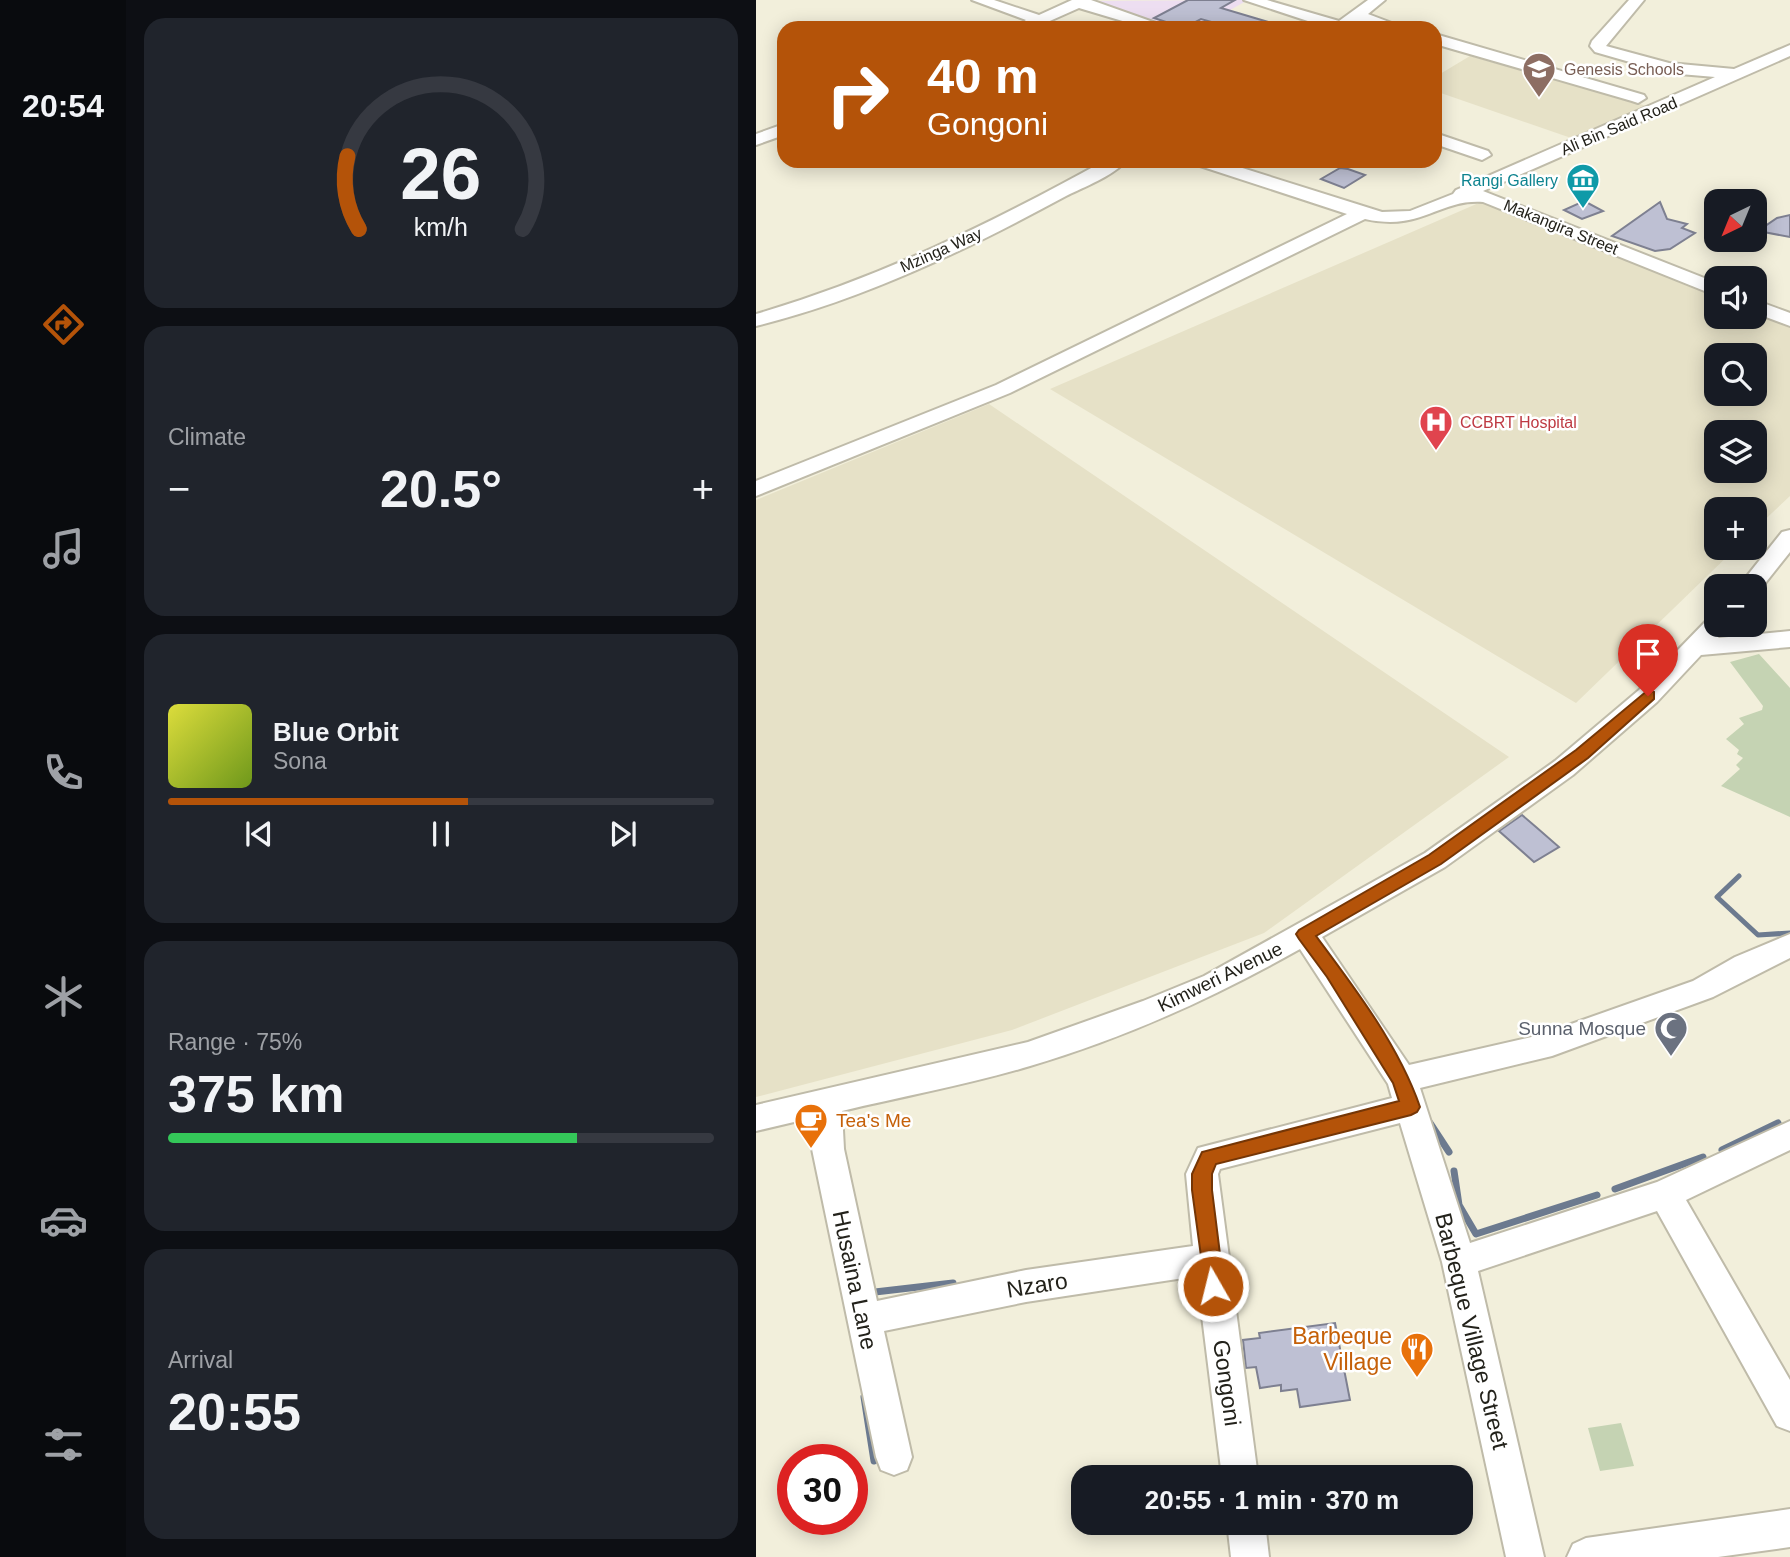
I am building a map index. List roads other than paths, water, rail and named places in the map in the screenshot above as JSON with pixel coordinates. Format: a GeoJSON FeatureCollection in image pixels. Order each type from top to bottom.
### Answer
{"type":"FeatureCollection","features":[{"type":"Feature","properties":{"kind":"street"},"geometry":{"type":"LineString","coordinates":[[979,0],[1040,20],[1081,1],[1141,21]]}},
{"type":"Feature","properties":{"kind":"street"},"geometry":{"type":"LineString","coordinates":[[1251,0],[1321,21]]}},
{"type":"Feature","properties":{"kind":"street"},"geometry":{"type":"LineString","coordinates":[[1350,21],[1378,0]]}},
{"type":"Feature","properties":{"kind":"street","name":"Ali Bin Said Road"},"geometry":{"type":"LineString","coordinates":[[1637,0],[1600,41],[1600,49],[1668,68],[1739,74]]}},
{"type":"Feature","properties":{"kind":"street"},"geometry":{"type":"LineString","coordinates":[[1357,16],[1374,21]]}},
{"type":"Feature","properties":{"kind":"street","name":"Ali Bin Said Road"},"geometry":{"type":"LineString","coordinates":[[1442,41],[1638,98]]}},
{"type":"Feature","properties":{"kind":"street","name":"Ali Bin Said Road"},"geometry":{"type":"LineString","coordinates":[[1460,195],[1790,50]]}},
{"type":"Feature","properties":{"kind":"street"},"geometry":{"type":"LineString","coordinates":[[1763,64],[1781,70]]}},
{"type":"Feature","properties":{"kind":"street"},"geometry":{"type":"LineString","coordinates":[[756,140],[777,132]]}},
{"type":"Feature","properties":{"kind":"street"},"geometry":{"type":"LineString","coordinates":[[1442,141],[1482,155]]}},
{"type":"Feature","properties":{"kind":"street","name":"Mzinga Way"},"geometry":{"type":"LineString","coordinates":[[756,320],[794,310],[917,262],[1034,208],[1105,168]]}},
{"type":"Feature","properties":{"kind":"street"},"geometry":{"type":"LineString","coordinates":[[1225,168],[1363,213],[1401,218],[1421,214],[1460,195]]}},
{"type":"Feature","properties":{"kind":"street","name":"Makangira Street"},"geometry":{"type":"LineString","coordinates":[[1460,195],[1474,195],[1502,202],[1704,285]]}},
{"type":"Feature","properties":{"kind":"street"},"geometry":{"type":"LineString","coordinates":[[756,489],[1003,388],[1363,213]]}},
{"type":"Feature","properties":{"kind":"street"},"geometry":{"type":"LineString","coordinates":[[1767,311],[1790,320]]}},
{"type":"Feature","properties":{"kind":"street"},"geometry":{"type":"LineString","coordinates":[[1761,574],[1790,537]]}},
{"type":"Feature","properties":{"kind":"street","name":"Kimweri Avenue"},"geometry":{"type":"LineString","coordinates":[[756,1118],[969,1070],[1090,1033],[1214,984],[1435,860],[1564,768],[1648,696],[1705,637]]}},
{"type":"Feature","properties":{"kind":"street"},"geometry":{"type":"LineString","coordinates":[[1694,648],[1790,639]]}},
{"type":"Feature","properties":{"kind":"street"},"geometry":{"type":"LineString","coordinates":[[1305,934],[1333,972],[1406,1093],[1446,1067],[1541,1046],[1703,989],[1745,965],[1790,945]]}},
{"type":"Feature","properties":{"kind":"street","name":"Gongoni"},"geometry":{"type":"LineString","coordinates":[[1238,1465],[1202,1190],[1202,1174],[1209,1158],[1406,1093]]}},
{"type":"Feature","properties":{"kind":"street","name":"Barbeque Village Street"},"geometry":{"type":"LineString","coordinates":[[1406,1093],[1459,1262],[1525,1557]]}},
{"type":"Feature","properties":{"kind":"street","name":"Husaina Lane"},"geometry":{"type":"LineString","coordinates":[[826,1103],[828,1149],[894,1457]]}},
{"type":"Feature","properties":{"kind":"street"},"geometry":{"type":"LineString","coordinates":[[1459,1262],[1665,1194],[1790,1135]]}},
{"type":"Feature","properties":{"kind":"street"},"geometry":{"type":"LineString","coordinates":[[1665,1194],[1790,1414]]}},
{"type":"Feature","properties":{"kind":"street","name":"Nzaro"},"geometry":{"type":"LineString","coordinates":[[866,1319],[1026,1286],[1209,1259]]}},
{"type":"Feature","properties":{"kind":"street"},"geometry":{"type":"LineString","coordinates":[[1586,1557],[1790,1528]]}},
{"type":"Feature","properties":{"kind":"street"},"geometry":{"type":"LineString","coordinates":[[1247,1535],[1250,1557]]}},
{"type":"Feature","properties":{"kind":"waterway"},"geometry":{"type":"LineString","coordinates":[[1739,876],[1717,897],[1758,935],[1790,933]]}},
{"type":"Feature","properties":{"kind":"waterway"},"geometry":{"type":"LineString","coordinates":[[1430,1123],[1449,1152]]}},
{"type":"Feature","properties":{"kind":"waterway"},"geometry":{"type":"LineString","coordinates":[[1722,1150],[1778,1123]]}},
{"type":"Feature","properties":{"kind":"waterway"},"geometry":{"type":"LineString","coordinates":[[1615,1189],[1703,1157]]}},
{"type":"Feature","properties":{"kind":"waterway"},"geometry":{"type":"LineString","coordinates":[[1454,1171],[1459,1205],[1476,1234],[1597,1195]]}},
{"type":"Feature","properties":{"kind":"waterway"},"geometry":{"type":"LineString","coordinates":[[875,1292],[953,1283]]}},
{"type":"Feature","properties":{"kind":"waterway"},"geometry":{"type":"LineString","coordinates":[[864,1397],[874,1461]]}},
{"type":"Feature","properties":{"kind":"place","name":"Genesis Schools"},"geometry":{"type":"Point","coordinates":[1539,99]}},
{"type":"Feature","properties":{"kind":"place","name":"Rangi Gallery"},"geometry":{"type":"Point","coordinates":[1583,210]}},
{"type":"Feature","properties":{"kind":"place","name":"CCBRT Hospital"},"geometry":{"type":"Point","coordinates":[1436,452]}},
{"type":"Feature","properties":{"kind":"place","name":"Sunna Mosque"},"geometry":{"type":"Point","coordinates":[1671,1058]}},
{"type":"Feature","properties":{"kind":"place","name":"Tea's Me"},"geometry":{"type":"Point","coordinates":[811,1150]}},
{"type":"Feature","properties":{"kind":"place","name":"Barbeque Village"},"geometry":{"type":"Point","coordinates":[1417,1379]}}]}
